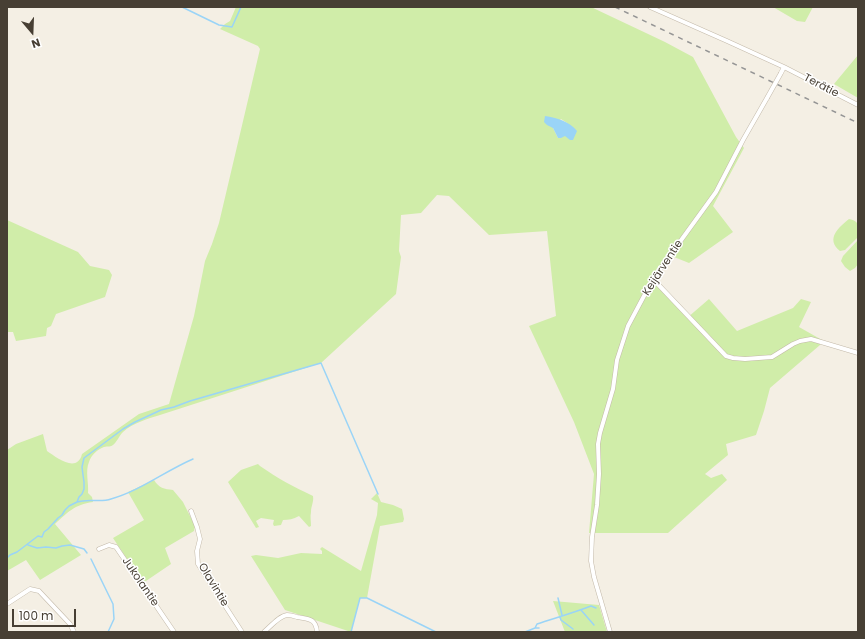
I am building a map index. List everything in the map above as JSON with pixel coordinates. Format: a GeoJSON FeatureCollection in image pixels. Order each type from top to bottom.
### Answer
{"type":"FeatureCollection","features":[{"type":"Feature","properties":{"kind":"street"},"geometry":{"type":"LineString","coordinates":[[650,7],[784,67]]}},
{"type":"Feature","properties":{"kind":"street","name":"Keijärventie"},"geometry":{"type":"LineString","coordinates":[[610,632],[594,577],[591,561],[592,536],[599,474],[598,444],[613,389],[617,360],[628,326],[653,279],[716,192],[784,67]]}},
{"type":"Feature","properties":{"kind":"street","name":"Terätie"},"geometry":{"type":"LineString","coordinates":[[784,67],[858,106]]}},
{"type":"Feature","properties":{"kind":"street"},"geometry":{"type":"LineString","coordinates":[[653,279],[726,356],[745,359],[772,357],[793,344],[811,339],[858,353]]}},
{"type":"Feature","properties":{"kind":"street","name":"Olavintie"},"geometry":{"type":"LineString","coordinates":[[191,512],[197,526],[200,539],[197,551],[198,564],[242,632]]}},
{"type":"Feature","properties":{"kind":"street","name":"Jukolantie"},"geometry":{"type":"LineString","coordinates":[[99,549],[109,545],[116,547],[174,632]]}},
{"type":"Feature","properties":{"kind":"street"},"geometry":{"type":"LineString","coordinates":[[7,604],[30,590],[39,591],[70,624],[74,632]]}},
{"type":"Feature","properties":{"kind":"street"},"geometry":{"type":"LineString","coordinates":[[264,632],[279,619],[287,615],[306,618],[313,621],[317,632]]}},
{"type":"Feature","properties":{"kind":"green space"},"geometry":{"type":"Polygon","coordinates":[[[236,7],[591,7],[693,57],[736,137],[744,148],[713,206],[733,232],[689,263],[669,255],[651,279],[687,318],[709,299],[737,331],[793,308],[801,299],[811,302],[799,327],[822,340],[820,345],[770,388],[756,435],[726,444],[728,455],[705,474],[711,478],[722,474],[727,480],[668,533],[589,533],[594,474],[574,422],[529,326],[556,316],[547,231],[489,235],[449,196],[437,195],[421,213],[401,215],[399,251],[401,257],[396,294],[321,363],[150,418],[127,429],[113,445],[99,449],[90,459],[87,469],[88,493],[92,497],[93,502],[76,507],[55,524],[81,555],[40,580],[26,560],[7,571],[7,450],[16,444],[43,434],[47,451],[61,460],[76,463],[82,454],[139,414],[169,404],[194,316],[205,261],[219,223],[260,49],[258,46],[220,29],[230,21],[236,7]],[[561,119],[553,128],[558,138],[567,123],[561,119]]]}},
{"type":"Feature","properties":{"kind":"green space"},"geometry":{"type":"Polygon","coordinates":[[[773,7],[813,7],[805,22],[797,21],[773,7]]]}},
{"type":"Feature","properties":{"kind":"green space"},"geometry":{"type":"Polygon","coordinates":[[[858,55],[858,98],[834,84],[858,55]]]}},
{"type":"Feature","properties":{"kind":"green space"},"geometry":{"type":"Polygon","coordinates":[[[849,219],[855,221],[858,225],[858,237],[845,250],[840,251],[834,242],[835,234],[838,229],[849,219]]]}},
{"type":"Feature","properties":{"kind":"green space"},"geometry":{"type":"Polygon","coordinates":[[[7,220],[78,252],[90,266],[109,270],[112,275],[105,297],[56,314],[51,326],[47,328],[46,336],[16,341],[13,332],[7,332],[7,220]]]}},
{"type":"Feature","properties":{"kind":"green space"},"geometry":{"type":"Polygon","coordinates":[[[858,240],[858,264],[850,271],[841,261],[843,256],[858,240]]]}},
{"type":"Feature","properties":{"kind":"green space"},"geometry":{"type":"Polygon","coordinates":[[[258,464],[292,486],[313,496],[311,526],[309,527],[299,516],[283,520],[281,525],[274,526],[274,520],[261,518],[256,521],[259,527],[256,528],[228,482],[241,470],[258,464]]]}},
{"type":"Feature","properties":{"kind":"green space"},"geometry":{"type":"Polygon","coordinates":[[[154,480],[162,488],[173,490],[183,502],[195,526],[194,531],[165,548],[171,564],[143,583],[113,538],[144,520],[128,492],[154,480]]]}},
{"type":"Feature","properties":{"kind":"green space"},"geometry":{"type":"Polygon","coordinates":[[[377,493],[381,502],[402,509],[404,519],[403,522],[380,526],[367,598],[360,598],[351,632],[285,610],[251,556],[256,555],[278,558],[301,553],[322,554],[320,549],[322,547],[361,571],[377,515],[378,503],[371,499],[377,493]]]}},
{"type":"Feature","properties":{"kind":"green space"},"geometry":{"type":"Polygon","coordinates":[[[553,601],[599,605],[607,632],[565,632],[553,601]]]}},
{"type":"Feature","properties":{"kind":"water"},"geometry":{"type":"Polygon","coordinates":[[[545,116],[562,120],[574,128],[577,131],[573,140],[570,140],[565,136],[558,138],[553,128],[544,122],[545,116]]]}},
{"type":"Feature","properties":{"kind":"waterway"},"geometry":{"type":"LineString","coordinates":[[182,7],[219,25],[232,27],[241,7]]}},
{"type":"Feature","properties":{"kind":"waterway"},"geometry":{"type":"LineString","coordinates":[[7,558],[38,536],[42,537],[44,532],[62,515],[65,510],[77,502],[84,489],[82,467],[84,458],[123,429],[161,410],[321,363],[378,494]]}},
{"type":"Feature","properties":{"kind":"waterway"},"geometry":{"type":"LineString","coordinates":[[77,502],[86,500],[107,500],[122,495],[193,459]]}},
{"type":"Feature","properties":{"kind":"waterway"},"geometry":{"type":"LineString","coordinates":[[28,545],[37,548],[56,548],[70,545],[84,549],[87,553]]}},
{"type":"Feature","properties":{"kind":"waterway"},"geometry":{"type":"LineString","coordinates":[[91,559],[113,604],[114,619],[108,632]]}},
{"type":"Feature","properties":{"kind":"waterway"},"geometry":{"type":"LineString","coordinates":[[351,632],[360,598],[367,598],[436,632]]}},
{"type":"Feature","properties":{"kind":"waterway"},"geometry":{"type":"LineString","coordinates":[[558,598],[562,615]]}},
{"type":"Feature","properties":{"kind":"waterway"},"geometry":{"type":"LineString","coordinates":[[535,628],[537,624],[591,606],[596,608]]}},
{"type":"Feature","properties":{"kind":"waterway"},"geometry":{"type":"LineString","coordinates":[[581,610],[594,625]]}},
{"type":"Feature","properties":{"kind":"waterway"},"geometry":{"type":"LineString","coordinates":[[560,617],[561,620],[573,629]]}},
{"type":"Feature","properties":{"kind":"waterway"},"geometry":{"type":"LineString","coordinates":[[525,632],[539,628]]}},
{"type":"Feature","properties":{"kind":"railway"},"geometry":{"type":"LineString","coordinates":[[615,7],[858,123]]}}]}
